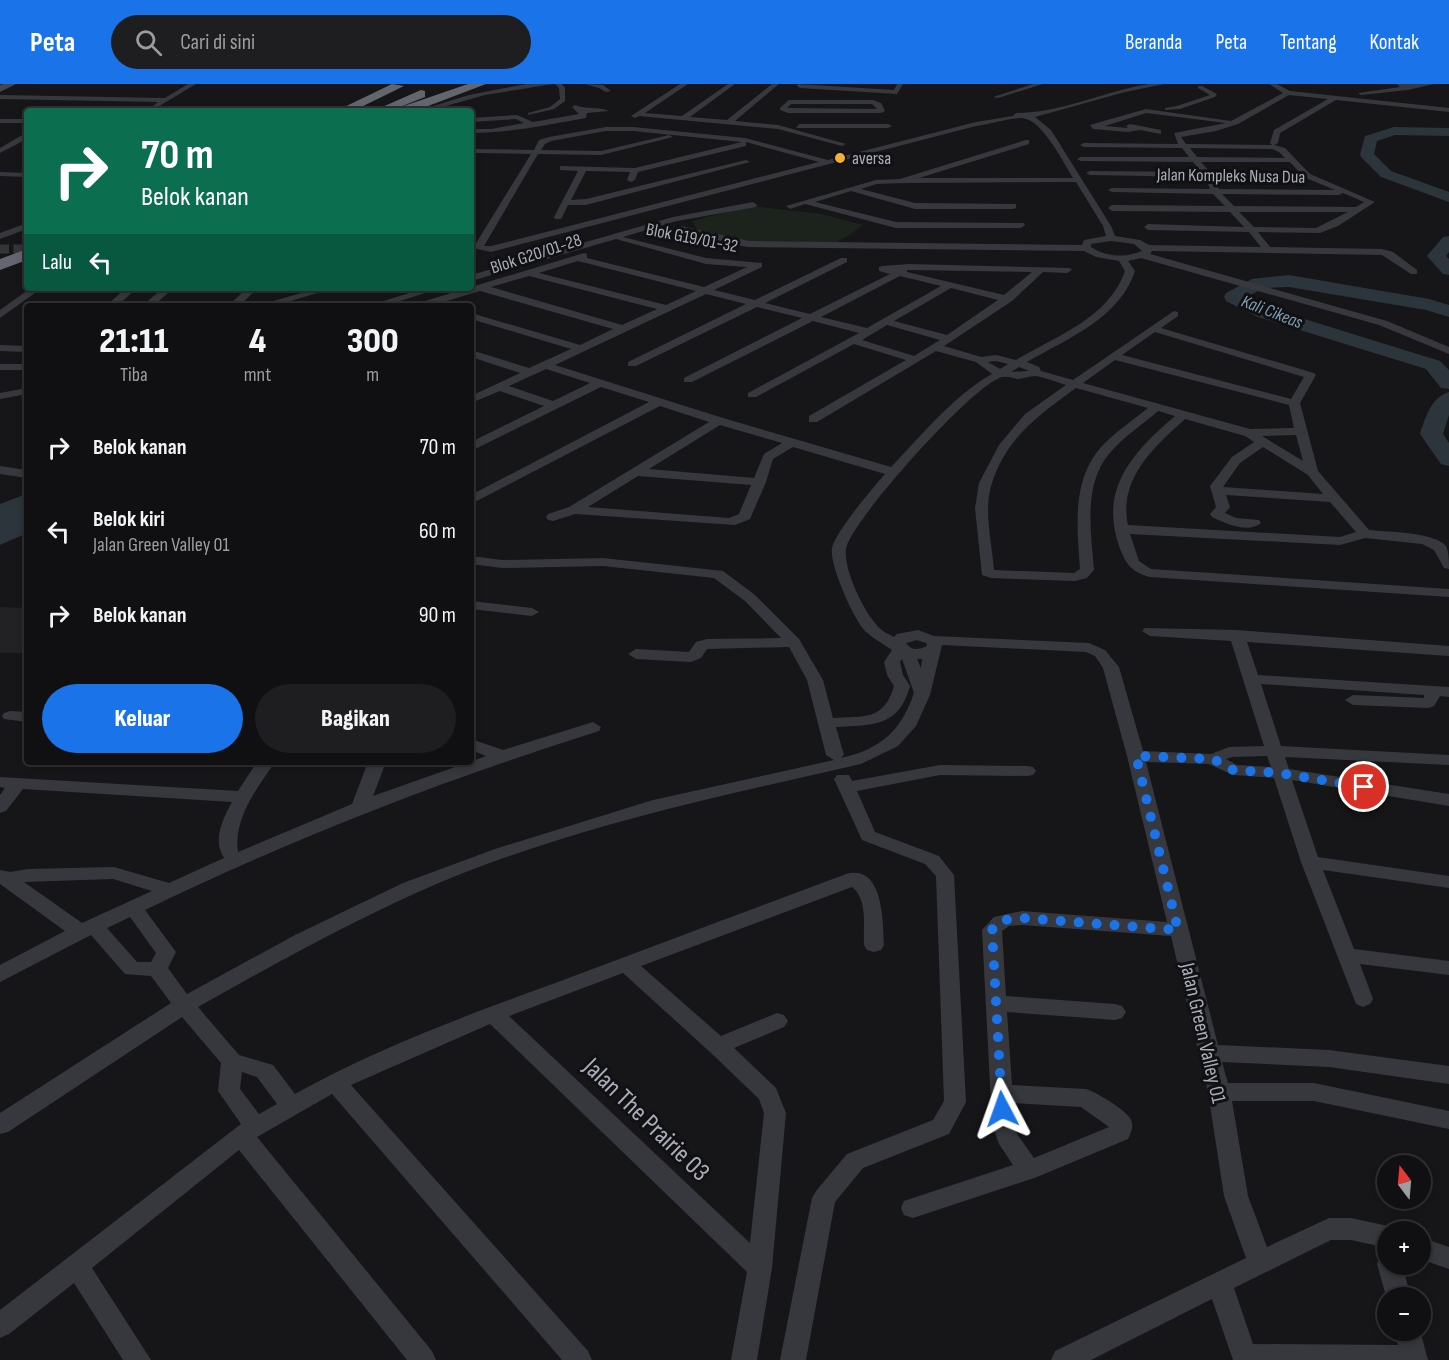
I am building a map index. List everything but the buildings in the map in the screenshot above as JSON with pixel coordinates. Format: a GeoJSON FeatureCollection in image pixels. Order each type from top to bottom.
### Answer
{"type":"FeatureCollection","features":[{"type":"Feature","properties":{"kind":"highway"},"geometry":{"type":"LineString","coordinates":[[349,108],[403,84]]}},
{"type":"Feature","properties":{"kind":"highway"},"geometry":{"type":"LineString","coordinates":[[368,108],[430,84]]}},
{"type":"Feature","properties":{"kind":"highway"},"geometry":{"type":"LineString","coordinates":[[387,108],[449,84]]}},
{"type":"Feature","properties":{"kind":"highway"},"geometry":{"type":"LineString","coordinates":[[412,108],[480,84]]}},
{"type":"Feature","properties":{"kind":"highway"},"geometry":{"type":"LineString","coordinates":[[0,255],[24,245]]}},
{"type":"Feature","properties":{"kind":"highway"},"geometry":{"type":"LineString","coordinates":[[0,265],[24,255]]}},
{"type":"Feature","properties":{"kind":"main road"},"geometry":{"type":"LineString","coordinates":[[0,89],[11,84]]}},
{"type":"Feature","properties":{"kind":"street"},"geometry":{"type":"LineString","coordinates":[[0,96],[22,84]]}},
{"type":"Feature","properties":{"kind":"street"},"geometry":{"type":"LineString","coordinates":[[153,108],[193,84]]}},
{"type":"Feature","properties":{"kind":"street"},"geometry":{"type":"LineString","coordinates":[[430,108],[465,96],[527,85],[550,84]]}},
{"type":"Feature","properties":{"kind":"street"},"geometry":{"type":"LineString","coordinates":[[530,114],[552,108],[563,100],[562,88],[558,84]]}},
{"type":"Feature","properties":{"kind":"street"},"geometry":{"type":"LineString","coordinates":[[588,84],[601,86],[608,91]]}},
{"type":"Feature","properties":{"kind":"street"},"geometry":{"type":"LineString","coordinates":[[626,122],[683,84]]}},
{"type":"Feature","properties":{"kind":"street"},"geometry":{"type":"LineString","coordinates":[[684,118],[732,84]]}},
{"type":"Feature","properties":{"kind":"street"},"geometry":{"type":"LineString","coordinates":[[729,122],[777,84]]}},
{"type":"Feature","properties":{"kind":"street"},"geometry":{"type":"LineString","coordinates":[[802,84],[800,86],[897,92],[900,84]]}},
{"type":"Feature","properties":{"kind":"street"},"geometry":{"type":"LineString","coordinates":[[996,97],[1040,84]]}},
{"type":"Feature","properties":{"kind":"street"},"geometry":{"type":"LineString","coordinates":[[1117,84],[1138,88],[1162,84]]}},
{"type":"Feature","properties":{"kind":"street"},"geometry":{"type":"LineString","coordinates":[[1272,84],[1288,93],[1339,96],[1449,110]]}},
{"type":"Feature","properties":{"kind":"street"},"geometry":{"type":"LineString","coordinates":[[1403,85],[1431,84]]}},
{"type":"Feature","properties":{"kind":"street"},"geometry":{"type":"LineString","coordinates":[[1274,143],[1277,132],[1339,96],[1408,88],[1403,85]]}},
{"type":"Feature","properties":{"kind":"street"},"geometry":{"type":"LineString","coordinates":[[477,246],[512,244],[976,124],[1033,116],[1126,87]]}},
{"type":"Feature","properties":{"kind":"street"},"geometry":{"type":"LineString","coordinates":[[1141,128],[1128,130],[1093,127],[1139,112],[1178,108],[1213,96],[1214,94],[1200,87]]}},
{"type":"Feature","properties":{"kind":"street"},"geometry":{"type":"LineString","coordinates":[[440,108],[460,101],[490,101],[500,91]]}},
{"type":"Feature","properties":{"kind":"street"},"geometry":{"type":"LineString","coordinates":[[1374,92],[1416,96]]}},
{"type":"Feature","properties":{"kind":"street"},"geometry":{"type":"LineString","coordinates":[[1267,249],[1216,192],[1208,175],[1177,135],[1216,129],[1235,122],[1288,93]]}},
{"type":"Feature","properties":{"kind":"street"},"geometry":{"type":"LineString","coordinates":[[0,96],[165,100]]}},
{"type":"Feature","properties":{"kind":"street"},"geometry":{"type":"LineString","coordinates":[[853,135],[888,126],[894,122],[881,111],[879,104],[867,102],[789,102],[782,109],[788,111],[881,111]]}},
{"type":"Feature","properties":{"kind":"street"},"geometry":{"type":"LineString","coordinates":[[474,131],[491,131],[575,119],[583,116],[578,109],[605,111]]}},
{"type":"Feature","properties":{"kind":"street"},"geometry":{"type":"LineString","coordinates":[[482,110],[494,111],[487,120]]}},
{"type":"Feature","properties":{"kind":"street"},"geometry":{"type":"LineString","coordinates":[[1155,111],[1235,122]]}},
{"type":"Feature","properties":{"kind":"street"},"geometry":{"type":"LineString","coordinates":[[638,114],[778,127],[888,126]]}},
{"type":"Feature","properties":{"kind":"street"},"geometry":{"type":"LineString","coordinates":[[1033,116],[1048,132],[1080,182],[1107,226],[1111,238]]}},
{"type":"Feature","properties":{"kind":"street"},"geometry":{"type":"LineString","coordinates":[[474,120],[517,117],[531,125]]}},
{"type":"Feature","properties":{"kind":"street"},"geometry":{"type":"LineString","coordinates":[[0,121],[24,122]]}},
{"type":"Feature","properties":{"kind":"street"},"geometry":{"type":"LineString","coordinates":[[1109,121],[1158,132]]}},
{"type":"Feature","properties":{"kind":"street"},"geometry":{"type":"LineString","coordinates":[[563,168],[635,170],[748,140],[816,126]]}},
{"type":"Feature","properties":{"kind":"street"},"geometry":{"type":"LineString","coordinates":[[778,127],[830,141],[841,141]]}},
{"type":"Feature","properties":{"kind":"street"},"geometry":{"type":"LineString","coordinates":[[477,246],[542,142],[549,139],[606,129],[633,129],[748,140],[827,162]]}},
{"type":"Feature","properties":{"kind":"street"},"geometry":{"type":"LineString","coordinates":[[474,153],[491,131]]}},
{"type":"Feature","properties":{"kind":"street"},"geometry":{"type":"LineString","coordinates":[[474,154],[536,151],[602,153],[682,134]]}},
{"type":"Feature","properties":{"kind":"street"},"geometry":{"type":"LineString","coordinates":[[0,151],[24,138]]}},
{"type":"Feature","properties":{"kind":"street"},"geometry":{"type":"LineString","coordinates":[[911,180],[1026,142]]}},
{"type":"Feature","properties":{"kind":"street"},"geometry":{"type":"LineString","coordinates":[[1084,145],[1272,147],[1282,150],[1307,176]]}},
{"type":"Feature","properties":{"kind":"street"},"geometry":{"type":"LineString","coordinates":[[566,203],[586,202],[750,163],[707,151],[620,169]]}},
{"type":"Feature","properties":{"kind":"street"},"geometry":{"type":"LineString","coordinates":[[1081,159],[1293,160]]}},
{"type":"Feature","properties":{"kind":"street"},"geometry":{"type":"LineString","coordinates":[[0,169],[23,172]]}},
{"type":"Feature","properties":{"kind":"street"},"geometry":{"type":"LineString","coordinates":[[558,217],[583,169]]}},
{"type":"Feature","properties":{"kind":"street"},"geometry":{"type":"LineString","coordinates":[[806,202],[896,225],[1023,230],[997,169]]}},
{"type":"Feature","properties":{"kind":"street"},"geometry":{"type":"LineString","coordinates":[[634,190],[629,187],[635,170]]}},
{"type":"Feature","properties":{"kind":"street"},"geometry":{"type":"LineString","coordinates":[[0,174],[23,172]]}},
{"type":"Feature","properties":{"kind":"street"},"geometry":{"type":"LineString","coordinates":[[1090,173],[1307,176],[1371,202],[1323,230],[1148,227]]}},
{"type":"Feature","properties":{"kind":"street"},"geometry":{"type":"LineString","coordinates":[[790,206],[878,182],[911,180],[1008,194]]}},
{"type":"Feature","properties":{"kind":"street"},"geometry":{"type":"LineString","coordinates":[[852,189],[915,206],[1008,194],[1026,182],[1080,182]]}},
{"type":"Feature","properties":{"kind":"street","name":"Jalan Kompleks Nusa Dua"},"geometry":{"type":"LineString","coordinates":[[1112,190],[1349,194]]}},
{"type":"Feature","properties":{"kind":"street"},"geometry":{"type":"LineString","coordinates":[[474,277],[676,219],[753,205]]}},
{"type":"Feature","properties":{"kind":"street"},"geometry":{"type":"LineString","coordinates":[[1112,208],[1360,210]]}},
{"type":"Feature","properties":{"kind":"street"},"geometry":{"type":"LineString","coordinates":[[0,236],[24,227]]}},
{"type":"Feature","properties":{"kind":"street"},"geometry":{"type":"LineString","coordinates":[[681,229],[749,244],[1086,248],[1104,256],[1122,258],[1145,252],[1267,249],[1382,252],[1390,254],[1414,272]]}},
{"type":"Feature","properties":{"kind":"street"},"geometry":{"type":"LineString","coordinates":[[1086,248],[1087,242],[1092,240],[1111,238],[1137,242],[1145,252],[1383,323],[1449,351]]}},
{"type":"Feature","properties":{"kind":"street","name":"Blok G20/01-28"},"geometry":{"type":"LineString","coordinates":[[474,291],[624,241]]}},
{"type":"Feature","properties":{"kind":"street","name":"Blok G19/01-32"},"geometry":{"type":"LineString","coordinates":[[624,241],[712,262],[759,265],[705,290]]}},
{"type":"Feature","properties":{"kind":"street"},"geometry":{"type":"LineString","coordinates":[[578,258],[865,331]]}},
{"type":"Feature","properties":{"kind":"street"},"geometry":{"type":"LineString","coordinates":[[932,646],[920,655],[904,651],[874,632],[848,588],[839,564],[839,546],[862,510],[893,472],[959,404],[982,384],[1099,316],[1115,300],[1125,288],[1130,271],[1122,258]]}},
{"type":"Feature","properties":{"kind":"street"},"geometry":{"type":"LineString","coordinates":[[632,364],[844,260]]}},
{"type":"Feature","properties":{"kind":"street"},"geometry":{"type":"LineString","coordinates":[[688,380],[899,275],[909,267]]}},
{"type":"Feature","properties":{"kind":"street"},"geometry":{"type":"LineString","coordinates":[[1008,299],[899,275],[882,269],[909,267],[1066,270]]}},
{"type":"Feature","properties":{"kind":"street"},"geometry":{"type":"LineString","coordinates":[[970,269],[1000,277]]}},
{"type":"Feature","properties":{"kind":"street"},"geometry":{"type":"LineString","coordinates":[[813,419],[934,347],[1008,299],[1041,269]]}},
{"type":"Feature","properties":{"kind":"street"},"geometry":{"type":"LineString","coordinates":[[529,273],[666,308]]}},
{"type":"Feature","properties":{"kind":"street"},"geometry":{"type":"LineString","coordinates":[[753,394],[948,286]]}},
{"type":"Feature","properties":{"kind":"street"},"geometry":{"type":"LineString","coordinates":[[482,288],[623,328]]}},
{"type":"Feature","properties":{"kind":"street"},"geometry":{"type":"LineString","coordinates":[[474,397],[503,388],[580,348],[705,290]]}},
{"type":"Feature","properties":{"kind":"street"},"geometry":{"type":"LineString","coordinates":[[0,315],[33,291]]}},
{"type":"Feature","properties":{"kind":"street"},"geometry":{"type":"LineString","coordinates":[[114,303],[128,291]]}},
{"type":"Feature","properties":{"kind":"street"},"geometry":{"type":"LineString","coordinates":[[151,303],[165,291]]}},
{"type":"Feature","properties":{"kind":"street"},"geometry":{"type":"LineString","coordinates":[[236,303],[250,291]]}},
{"type":"Feature","properties":{"kind":"street"},"geometry":{"type":"LineString","coordinates":[[272,303],[318,291]]}},
{"type":"Feature","properties":{"kind":"street"},"geometry":{"type":"LineString","coordinates":[[383,303],[426,291]]}},
{"type":"Feature","properties":{"kind":"street","name":"Blok G20/01-28"},"geometry":{"type":"LineString","coordinates":[[434,303],[472,291]]}},
{"type":"Feature","properties":{"kind":"street"},"geometry":{"type":"LineString","coordinates":[[1156,407],[1105,450],[1093,470],[1086,497],[1087,570],[1085,573],[1075,578],[988,573],[982,508],[985,483],[1015,431],[1029,417],[1076,386],[1174,314]]}},
{"type":"Feature","properties":{"kind":"street"},"geometry":{"type":"LineString","coordinates":[[474,317],[580,348]]}},
{"type":"Feature","properties":{"kind":"street"},"geometry":{"type":"LineString","coordinates":[[886,322],[946,338]]}},
{"type":"Feature","properties":{"kind":"street"},"geometry":{"type":"LineString","coordinates":[[1154,329],[1310,375],[1294,403],[1312,472]]}},
{"type":"Feature","properties":{"kind":"street"},"geometry":{"type":"LineString","coordinates":[[852,340],[913,359]]}},
{"type":"Feature","properties":{"kind":"street"},"geometry":{"type":"LineString","coordinates":[[934,347],[981,360],[1006,358],[1033,367],[1035,374]]}},
{"type":"Feature","properties":{"kind":"street"},"geometry":{"type":"LineString","coordinates":[[0,348],[24,349]]}},
{"type":"Feature","properties":{"kind":"street"},"geometry":{"type":"LineString","coordinates":[[474,354],[532,373]]}},
{"type":"Feature","properties":{"kind":"street"},"geometry":{"type":"LineString","coordinates":[[1116,357],[1294,403]]}},
{"type":"Feature","properties":{"kind":"street"},"geometry":{"type":"LineString","coordinates":[[981,360],[986,367],[1002,372],[1025,376],[1035,374],[1249,433],[1312,472],[1365,534]]}},
{"type":"Feature","properties":{"kind":"street"},"geometry":{"type":"LineString","coordinates":[[548,366],[719,421],[893,472]]}},
{"type":"Feature","properties":{"kind":"street"},"geometry":{"type":"LineString","coordinates":[[0,367],[24,367]]}},
{"type":"Feature","properties":{"kind":"street"},"geometry":{"type":"LineString","coordinates":[[474,445],[601,382]]}},
{"type":"Feature","properties":{"kind":"street"},"geometry":{"type":"LineString","coordinates":[[503,388],[553,405]]}},
{"type":"Feature","properties":{"kind":"street"},"geometry":{"type":"LineString","coordinates":[[0,396],[24,392]]}},
{"type":"Feature","properties":{"kind":"street"},"geometry":{"type":"LineString","coordinates":[[474,498],[659,402]]}},
{"type":"Feature","properties":{"kind":"street"},"geometry":{"type":"LineString","coordinates":[[1184,414],[1146,447],[1132,464],[1128,474],[1120,507],[1121,529],[1134,565],[1140,570],[1150,573],[1449,592]]}},
{"type":"Feature","properties":{"kind":"street"},"geometry":{"type":"LineString","coordinates":[[553,517],[574,510],[719,421]]}},
{"type":"Feature","properties":{"kind":"street"},"geometry":{"type":"LineString","coordinates":[[1249,433],[1302,431]]}},
{"type":"Feature","properties":{"kind":"street"},"geometry":{"type":"LineString","coordinates":[[1254,523],[1233,522],[1217,514],[1223,507],[1217,484],[1236,460],[1263,441]]}},
{"type":"Feature","properties":{"kind":"street"},"geometry":{"type":"LineString","coordinates":[[574,510],[730,522],[745,516],[768,457],[792,442]]}},
{"type":"Feature","properties":{"kind":"street"},"geometry":{"type":"LineString","coordinates":[[0,470],[24,474]]}},
{"type":"Feature","properties":{"kind":"street"},"geometry":{"type":"LineString","coordinates":[[634,472],[760,482]]}},
{"type":"Feature","properties":{"kind":"street"},"geometry":{"type":"LineString","coordinates":[[1219,491],[1333,498]]}},
{"type":"Feature","properties":{"kind":"street"},"geometry":{"type":"LineString","coordinates":[[1121,529],[1340,541],[1365,534],[1429,541],[1440,548],[1449,566]]}},
{"type":"Feature","properties":{"kind":"street"},"geometry":{"type":"LineString","coordinates":[[474,560],[502,564],[603,562],[718,574],[750,598],[794,642],[815,680],[835,756]]}},
{"type":"Feature","properties":{"kind":"street"},"geometry":{"type":"LineString","coordinates":[[474,605],[532,612]]}},
{"type":"Feature","properties":{"kind":"street"},"geometry":{"type":"LineString","coordinates":[[0,1125],[184,1005],[353,914],[410,888],[502,853],[653,806],[861,759],[884,748],[900,736],[911,718],[929,671],[932,646],[924,636],[886,628],[861,612]]}},
{"type":"Feature","properties":{"kind":"street"},"geometry":{"type":"LineString","coordinates":[[1150,631],[1237,635],[1449,651]]}},
{"type":"Feature","properties":{"kind":"street"},"geometry":{"type":"LineString","coordinates":[[913,635],[899,640],[898,646],[904,651],[922,692]]}},
{"type":"Feature","properties":{"kind":"street"},"geometry":{"type":"LineString","coordinates":[[1237,635],[1275,751],[1279,773],[1310,862],[1363,999]]}},
{"type":"Feature","properties":{"kind":"street"},"geometry":{"type":"LineString","coordinates":[[636,654],[691,657],[696,655],[700,646],[704,644],[794,642]]}},
{"type":"Feature","properties":{"kind":"street","name":"Jalan Green Valley 01"},"geometry":{"type":"LineString","coordinates":[[932,646],[1074,646],[1095,650],[1111,667],[1136,756],[1219,1092],[1236,1196],[1261,1264]]}},
{"type":"Feature","properties":{"kind":"street"},"geometry":{"type":"LineString","coordinates":[[828,723],[883,717],[896,708],[902,686],[895,675],[892,662],[904,651]]}},
{"type":"Feature","properties":{"kind":"street"},"geometry":{"type":"LineString","coordinates":[[1253,679],[1449,692]]}},
{"type":"Feature","properties":{"kind":"street"},"geometry":{"type":"LineString","coordinates":[[1353,700],[1428,703],[1433,698],[1430,691]]}},
{"type":"Feature","properties":{"kind":"street"},"geometry":{"type":"LineString","coordinates":[[474,765],[592,727]]}},
{"type":"Feature","properties":{"kind":"street"},"geometry":{"type":"LineString","coordinates":[[474,745],[500,755]]}},
{"type":"Feature","properties":{"kind":"street"},"geometry":{"type":"LineString","coordinates":[[1136,756],[1213,759],[1229,752],[1275,751],[1449,760]]}},
{"type":"Feature","properties":{"kind":"street"},"geometry":{"type":"LineString","coordinates":[[1213,759],[1233,770],[1279,773],[1449,800]]}},
{"type":"Feature","properties":{"kind":"street"},"geometry":{"type":"LineString","coordinates":[[235,861],[228,853],[226,838],[242,797],[264,765]]}},
{"type":"Feature","properties":{"kind":"street"},"geometry":{"type":"LineString","coordinates":[[360,808],[376,765]]}},
{"type":"Feature","properties":{"kind":"street"},"geometry":{"type":"LineString","coordinates":[[0,975],[25,959],[235,861],[360,808],[474,765]]}},
{"type":"Feature","properties":{"kind":"street"},"geometry":{"type":"LineString","coordinates":[[793,1360],[824,1198],[855,1161],[941,1127],[955,1101],[945,875],[932,860],[868,836],[845,783],[940,770],[1027,771]]}},
{"type":"Feature","properties":{"kind":"street"},"geometry":{"type":"LineString","coordinates":[[0,807],[9,782],[242,797]]}},
{"type":"Feature","properties":{"kind":"street"},"geometry":{"type":"LineString","coordinates":[[1310,862],[1449,882]]}},
{"type":"Feature","properties":{"kind":"street"},"geometry":{"type":"LineString","coordinates":[[3,877],[114,873],[170,890]]}},
{"type":"Feature","properties":{"kind":"street"},"geometry":{"type":"LineString","coordinates":[[3,877],[87,929],[132,969],[157,969]]}},
{"type":"Feature","properties":{"kind":"street"},"geometry":{"type":"LineString","coordinates":[[0,1326],[249,1130],[335,1082],[493,1014],[853,879],[863,883],[870,893],[874,945]]}},
{"type":"Feature","properties":{"kind":"street"},"geometry":{"type":"LineString","coordinates":[[133,908],[166,952],[157,969]]}},
{"type":"Feature","properties":{"kind":"street"},"geometry":{"type":"LineString","coordinates":[[1029,1170],[1007,1137],[1001,1094],[992,930],[996,924],[1006,919],[1022,918],[1178,930]]}},
{"type":"Feature","properties":{"kind":"street"},"geometry":{"type":"LineString","coordinates":[[1346,955],[1449,968]]}},
{"type":"Feature","properties":{"kind":"street"},"geometry":{"type":"LineString","coordinates":[[624,963],[718,1046],[768,1094],[776,1113],[760,1268],[744,1360]]}},
{"type":"Feature","properties":{"kind":"street"},"geometry":{"type":"LineString","coordinates":[[157,969],[184,1005],[232,1061],[265,1071],[292,1106]]}},
{"type":"Feature","properties":{"kind":"street"},"geometry":{"type":"LineString","coordinates":[[997,1003],[1115,1012]]}},
{"type":"Feature","properties":{"kind":"street","name":"Jalan The Prairie 03"},"geometry":{"type":"LineString","coordinates":[[493,1014],[760,1268]]}},
{"type":"Feature","properties":{"kind":"street"},"geometry":{"type":"LineString","coordinates":[[718,1046],[777,1021]]}},
{"type":"Feature","properties":{"kind":"street"},"geometry":{"type":"LineString","coordinates":[[1209,1053],[1286,1054],[1365,1061],[1449,1075]]}},
{"type":"Feature","properties":{"kind":"street"},"geometry":{"type":"LineString","coordinates":[[232,1061],[229,1091],[249,1130],[423,1360]]}},
{"type":"Feature","properties":{"kind":"street"},"geometry":{"type":"LineString","coordinates":[[335,1082],[579,1360]]}},
{"type":"Feature","properties":{"kind":"street"},"geometry":{"type":"LineString","coordinates":[[1219,1092],[1314,1092],[1449,1120]]}},
{"type":"Feature","properties":{"kind":"street"},"geometry":{"type":"LineString","coordinates":[[913,1208],[1029,1170],[1120,1132],[1121,1122],[1086,1098],[1001,1094]]}},
{"type":"Feature","properties":{"kind":"street"},"geometry":{"type":"LineString","coordinates":[[1064,1360],[1329,1229],[1351,1229],[1377,1240]]}},
{"type":"Feature","properties":{"kind":"street"},"geometry":{"type":"LineString","coordinates":[[1431,1252],[1449,1258]]}},
{"type":"Feature","properties":{"kind":"street"},"geometry":{"type":"LineString","coordinates":[[77,1266],[138,1360]]}},
{"type":"Feature","properties":{"kind":"street"},"geometry":{"type":"LineString","coordinates":[[1220,1284],[1246,1358],[1415,1359],[1410,1341]]}},
{"type":"Feature","properties":{"kind":"shaded area"},"geometry":{"type":"Polygon","coordinates":[[[750,206],[822,214],[863,225],[834,243],[750,244],[699,232],[692,221],[750,206]]]}},
{"type":"Feature","properties":{"kind":"shaded area"},"geometry":{"type":"Polygon","coordinates":[[[24,492],[24,534],[0,545],[0,504],[21,496],[24,492]]]}},
{"type":"Feature","properties":{"kind":"shaded area"},"geometry":{"type":"Polygon","coordinates":[[[0,607],[24,608],[24,653],[0,653],[0,607]]]}},
{"type":"Feature","properties":{"kind":"waterway","name":"Kali Cikeas"},"geometry":{"type":"LineString","coordinates":[[1449,132],[1394,131],[1370,139],[1367,155],[1386,174],[1449,197]]}},
{"type":"Feature","properties":{"kind":"waterway","name":"Kali Cikeas"},"geometry":{"type":"LineString","coordinates":[[1449,241],[1436,256],[1449,270]]}},
{"type":"Feature","properties":{"kind":"waterway","name":"Kali Cikeas"},"geometry":{"type":"LineString","coordinates":[[1449,311],[1429,305],[1289,281],[1259,283],[1233,297],[1265,313],[1433,365],[1449,383]]}},
{"type":"Feature","properties":{"kind":"waterway","name":"Kali Cikeas"},"geometry":{"type":"LineString","coordinates":[[1449,399],[1439,412],[1431,434],[1449,459]]}},
{"type":"Feature","properties":{"kind":"tunnel"},"geometry":{"type":"LineString","coordinates":[[0,249],[24,249]]}},
{"type":"Feature","properties":{"kind":"place","name":"aversa"},"geometry":{"type":"Point","coordinates":[840,158]}},
{"type":"Feature","properties":{"kind":"route"},"geometry":{"type":"LineString","coordinates":[[1002,1109],[992,930],[996,924],[1006,919],[1022,918],[1178,930],[1136,756],[1213,759],[1233,770],[1279,773],[1364,787]]}}]}
